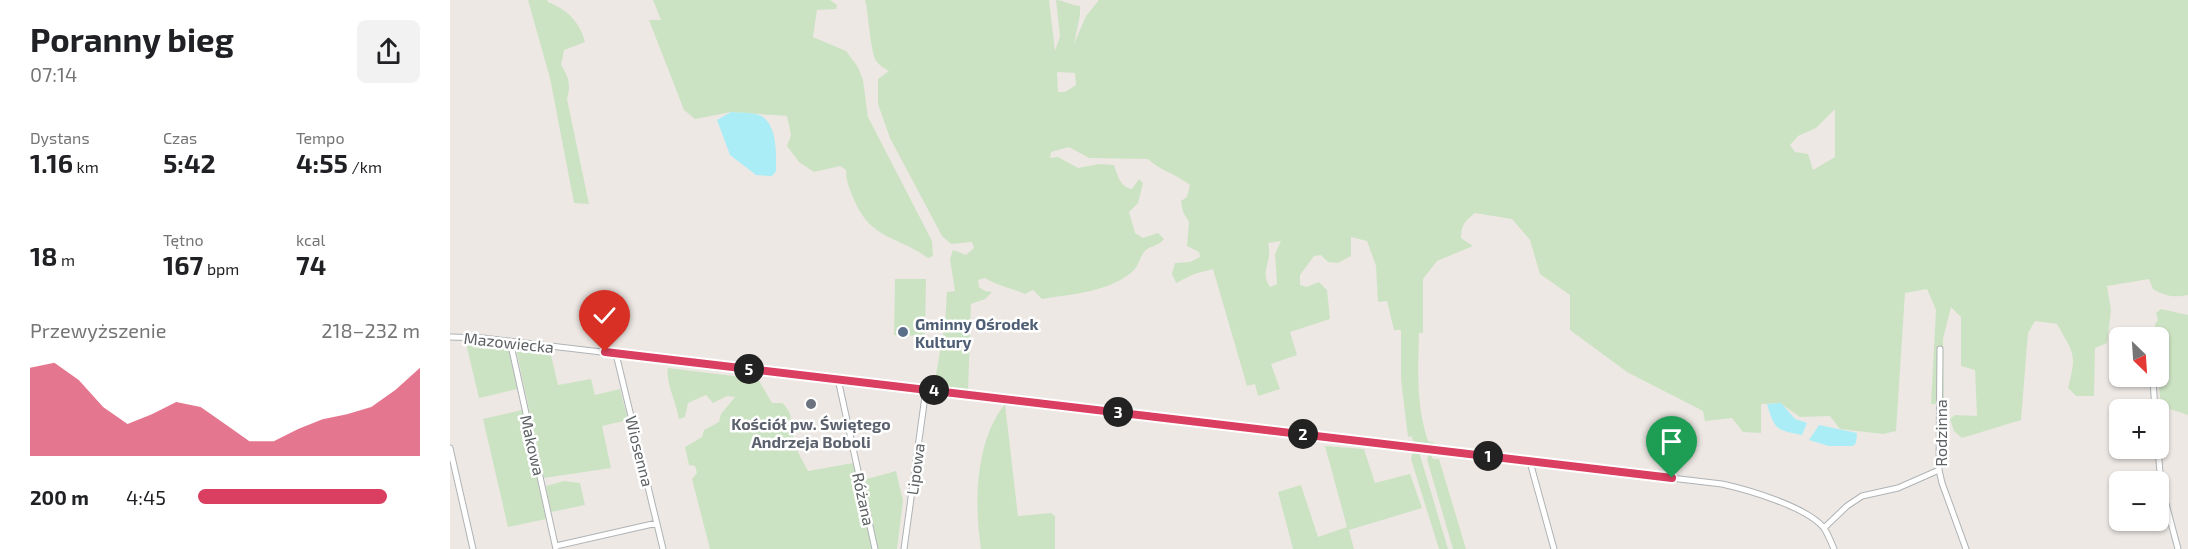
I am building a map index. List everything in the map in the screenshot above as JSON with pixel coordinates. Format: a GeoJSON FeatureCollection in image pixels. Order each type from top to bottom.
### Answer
{"type":"FeatureCollection","features":[{"type":"Feature","properties":{"kind":"street","name":"Mazowiecka"},"geometry":{"type":"LineString","coordinates":[[450,337],[926,389],[1682,479],[1743,489],[1805,513],[1824,528]]}},
{"type":"Feature","properties":{"kind":"street","name":"Makowa"},"geometry":{"type":"LineString","coordinates":[[510,342],[556,548]]}},
{"type":"Feature","properties":{"kind":"street","name":"Rodzinna"},"geometry":{"type":"LineString","coordinates":[[1940,349],[1939,470],[1941,483],[1966,549]]}},
{"type":"Feature","properties":{"kind":"street","name":"Wiosenna"},"geometry":{"type":"LineString","coordinates":[[616,354],[663,549]]}},
{"type":"Feature","properties":{"kind":"street","name":"Różana"},"geometry":{"type":"LineString","coordinates":[[838,379],[875,549]]}},
{"type":"Feature","properties":{"kind":"street","name":"Lipowa"},"geometry":{"type":"LineString","coordinates":[[904,549],[926,389]]}},
{"type":"Feature","properties":{"kind":"street"},"geometry":{"type":"LineString","coordinates":[[450,448],[473,549]]}},
{"type":"Feature","properties":{"kind":"street"},"geometry":{"type":"LineString","coordinates":[[2159,459],[2161,485],[2178,549]]}},
{"type":"Feature","properties":{"kind":"street"},"geometry":{"type":"LineString","coordinates":[[1530,462],[1554,549]]}},
{"type":"Feature","properties":{"kind":"street"},"geometry":{"type":"LineString","coordinates":[[1834,549],[1824,528],[1847,506],[1862,496],[1898,488],[1939,470]]}},
{"type":"Feature","properties":{"kind":"street"},"geometry":{"type":"LineString","coordinates":[[556,548],[657,523]]}},
{"type":"Feature","properties":{"kind":"green space"},"geometry":{"type":"Polygon","coordinates":[[[528,0],[547,0],[561,8],[576,22],[583,35],[585,42],[564,50],[561,65],[568,81],[567,99],[589,204],[574,203],[550,78],[528,0]]]}},
{"type":"Feature","properties":{"kind":"green space"},"geometry":{"type":"Polygon","coordinates":[[[653,0],[830,0],[837,5],[836,9],[817,10],[813,37],[846,51],[858,67],[863,80],[868,117],[932,241],[933,256],[928,258],[869,224],[855,202],[846,170],[840,166],[814,172],[799,162],[787,146],[791,135],[787,116],[731,112],[695,119],[684,110],[649,20],[661,20],[653,0]]]}},
{"type":"Feature","properties":{"kind":"green space"},"geometry":{"type":"Polygon","coordinates":[[[865,0],[1049,0],[1055,51],[1060,36],[1056,0],[1080,6],[1074,44],[1086,16],[1099,0],[2188,0],[2188,295],[2170,296],[2162,293],[2153,289],[2149,279],[2107,286],[2111,310],[2107,343],[2095,348],[2094,396],[2076,396],[2068,388],[2073,361],[2070,348],[2057,324],[2035,321],[2028,333],[2021,420],[1962,438],[1954,431],[1950,419],[1955,415],[1977,416],[1975,370],[1961,366],[1961,317],[1951,307],[1943,339],[1944,404],[1931,404],[1936,310],[1927,289],[1905,293],[1896,431],[1883,434],[1840,429],[1830,416],[1800,417],[1780,403],[1761,404],[1761,433],[1743,432],[1732,418],[1705,421],[1703,411],[1627,372],[1570,330],[1570,295],[1540,274],[1530,240],[1512,219],[1475,213],[1464,224],[1461,234],[1461,238],[1473,246],[1437,261],[1423,279],[1423,333],[1419,333],[1418,361],[1421,414],[1428,441],[1452,450],[1415,444],[1411,436],[1408,437],[1401,380],[1401,330],[1394,330],[1387,301],[1378,302],[1376,266],[1367,241],[1351,237],[1351,256],[1338,263],[1328,262],[1321,255],[1314,256],[1300,275],[1300,285],[1307,287],[1319,282],[1327,290],[1330,319],[1290,332],[1297,355],[1271,364],[1280,389],[1258,396],[1255,384],[1247,386],[1213,269],[1194,274],[1176,283],[1172,274],[1175,263],[1190,262],[1200,257],[1199,252],[1187,246],[1189,222],[1183,212],[1181,201],[1187,197],[1190,185],[1148,159],[1089,158],[1069,147],[1051,152],[1050,158],[1058,157],[1078,168],[1099,164],[1114,165],[1122,183],[1132,189],[1139,179],[1143,183],[1138,203],[1129,212],[1135,233],[1143,238],[1158,233],[1164,239],[1145,251],[1136,268],[1125,277],[1091,291],[1042,299],[1033,290],[1025,294],[985,278],[978,280],[979,287],[992,292],[985,299],[971,304],[968,391],[934,386],[945,323],[947,292],[955,291],[950,259],[953,250],[966,255],[974,248],[972,242],[951,244],[942,236],[890,138],[878,104],[878,79],[889,71],[875,58],[865,0]],[[1057,72],[1058,92],[1065,92],[1076,85],[1075,73],[1057,72]],[[1835,109],[1816,128],[1798,136],[1790,145],[1795,152],[1808,154],[1813,170],[1835,157],[1835,109]],[[1281,241],[1268,243],[1266,276],[1270,287],[1277,284],[1275,254],[1281,241]]]}},
{"type":"Feature","properties":{"kind":"green space"},"geometry":{"type":"Polygon","coordinates":[[[895,279],[926,279],[925,336],[894,335],[895,279]]]}},
{"type":"Feature","properties":{"kind":"green space"},"geometry":{"type":"Polygon","coordinates":[[[2161,309],[2188,315],[2188,415],[2169,409],[2169,399],[2160,399],[2159,387],[2169,387],[2169,327],[2155,327],[2158,320],[2156,313],[2161,309]]]}},
{"type":"Feature","properties":{"kind":"green space"},"geometry":{"type":"Polygon","coordinates":[[[466,343],[508,346],[517,389],[479,398],[466,343]]]}},
{"type":"Feature","properties":{"kind":"green space"},"geometry":{"type":"Polygon","coordinates":[[[516,349],[550,351],[558,385],[591,379],[595,395],[620,389],[628,420],[602,426],[611,468],[544,478],[516,349]]]}},
{"type":"Feature","properties":{"kind":"green space"},"geometry":{"type":"Polygon","coordinates":[[[668,368],[758,379],[772,403],[782,403],[789,411],[795,444],[808,471],[859,462],[863,480],[896,471],[903,501],[897,549],[710,549],[692,479],[697,473],[695,466],[689,465],[685,447],[702,437],[704,430],[719,422],[721,414],[735,397],[727,396],[713,403],[706,395],[688,403],[685,417],[679,419],[668,379],[668,368]]]}},
{"type":"Feature","properties":{"kind":"green space"},"geometry":{"type":"Polygon","coordinates":[[[1005,404],[1018,516],[1051,513],[1055,516],[1055,549],[981,549],[978,493],[982,454],[995,419],[1005,404]]]}},
{"type":"Feature","properties":{"kind":"green space"},"geometry":{"type":"Polygon","coordinates":[[[522,410],[546,519],[508,527],[483,419],[522,410]]]}},
{"type":"Feature","properties":{"kind":"green space"},"geometry":{"type":"Polygon","coordinates":[[[1325,446],[1364,449],[1375,483],[1410,474],[1422,508],[1349,530],[1354,549],[1293,549],[1278,492],[1301,485],[1318,537],[1347,527],[1325,446]]]}},
{"type":"Feature","properties":{"kind":"green space"},"geometry":{"type":"Polygon","coordinates":[[[1413,451],[1419,452],[1448,549],[1439,549],[1411,459],[1413,451]]]}},
{"type":"Feature","properties":{"kind":"green space"},"geometry":{"type":"Polygon","coordinates":[[[1430,453],[1433,459],[1439,459],[1466,549],[1453,549],[1427,459],[1430,453]]]}},
{"type":"Feature","properties":{"kind":"green space"},"geometry":{"type":"Polygon","coordinates":[[[564,481],[580,483],[585,505],[551,512],[546,486],[564,481]]]}},
{"type":"Feature","properties":{"kind":"water"},"geometry":{"type":"Polygon","coordinates":[[[731,112],[759,115],[770,125],[775,140],[776,156],[776,171],[772,176],[756,175],[730,155],[717,120],[731,112]]]}},
{"type":"Feature","properties":{"kind":"water"},"geometry":{"type":"Polygon","coordinates":[[[1781,403],[1795,419],[1807,423],[1802,435],[1782,430],[1775,424],[1767,404],[1781,403]]]}},
{"type":"Feature","properties":{"kind":"water"},"geometry":{"type":"Polygon","coordinates":[[[1819,425],[1857,433],[1856,443],[1853,446],[1829,446],[1809,440],[1819,425]]]}},
{"type":"Feature","properties":{"kind":"place","name":"Gminny Ośrodek Kultury"},"geometry":{"type":"Point","coordinates":[903,332]}},
{"type":"Feature","properties":{"kind":"place","name":"Kościół pw. Świętego Andrzeja Boboli"},"geometry":{"type":"Point","coordinates":[811,404]}},
{"type":"Feature","properties":{"kind":"route"},"geometry":{"type":"LineString","coordinates":[[605,352],[1672,478]]}}]}
